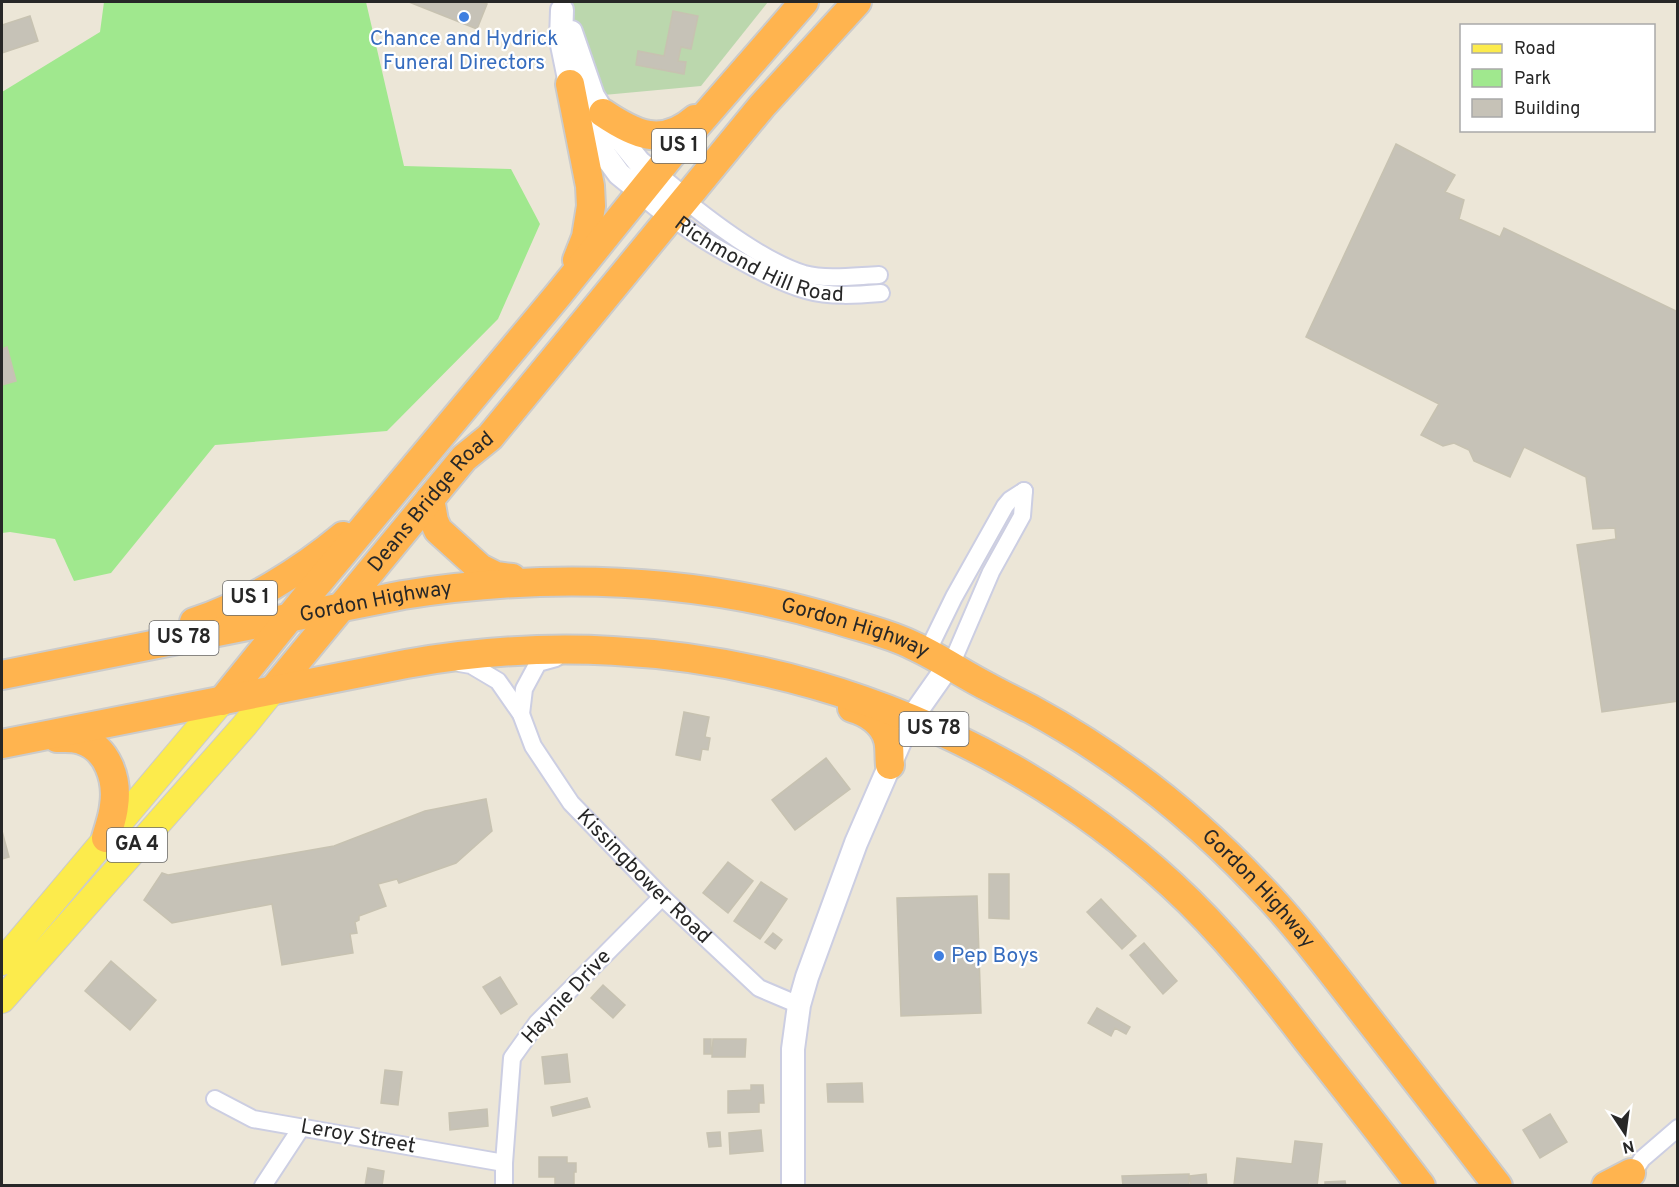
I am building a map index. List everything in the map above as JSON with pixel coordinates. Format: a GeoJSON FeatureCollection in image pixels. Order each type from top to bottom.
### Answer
{"type":"FeatureCollection","features":[{"type":"Feature","properties":{"kind":"highway","name":"Deans Bridge Road"},"geometry":{"type":"LineString","coordinates":[[222,701],[647,184],[717,100],[804,2]]}},
{"type":"Feature","properties":{"kind":"highway","name":"Deans Bridge Road"},"geometry":{"type":"LineString","coordinates":[[273,690],[464,458],[490,437],[762,106],[857,2]]}},
{"type":"Feature","properties":{"kind":"highway"},"geometry":{"type":"LineString","coordinates":[[562,290],[586,237],[591,206],[590,186],[570,84]]}},
{"type":"Feature","properties":{"kind":"highway"},"geometry":{"type":"LineString","coordinates":[[603,113],[621,126],[656,136],[667,135],[685,128],[717,100]]}},
{"type":"Feature","properties":{"kind":"highway","name":"US 1"},"geometry":{"type":"LineString","coordinates":[[78,659],[215,616],[244,601],[309,562],[397,489]]}},
{"type":"Feature","properties":{"kind":"highway"},"geometry":{"type":"LineString","coordinates":[[430,499],[434,522],[438,530],[480,568],[496,576],[532,581]]}},
{"type":"Feature","properties":{"kind":"highway","name":"Gordon Highway"},"geometry":{"type":"LineString","coordinates":[[2,675],[403,595],[455,587],[532,581],[608,581],[688,589],[743,597],[812,612],[862,627],[912,645],[1033,710],[1110,758],[1183,814],[1258,885],[1309,943],[1498,1185]]}},
{"type":"Feature","properties":{"kind":"highway","name":"US 78"},"geometry":{"type":"LineString","coordinates":[[273,690],[431,660],[517,651],[638,652],[690,657],[791,677],[840,692],[937,730],[983,752],[1072,806],[1114,836],[1173,886],[1228,941],[1261,980],[1421,1185]]}},
{"type":"Feature","properties":{"kind":"highway"},"geometry":{"type":"LineString","coordinates":[[740,666],[869,716],[884,731],[888,740],[890,765]]}},
{"type":"Feature","properties":{"kind":"highway"},"geometry":{"type":"LineString","coordinates":[[15,742],[273,690]]}},
{"type":"Feature","properties":{"kind":"highway"},"geometry":{"type":"LineString","coordinates":[[15,742],[73,738],[83,740],[103,755],[115,786],[114,806],[106,838]]}},
{"type":"Feature","properties":{"kind":"highway"},"geometry":{"type":"LineString","coordinates":[[1606,1185],[1628,1179]]}},
{"type":"Feature","properties":{"kind":"main road","name":"Deans Bridge Road"},"geometry":{"type":"LineString","coordinates":[[2,1000],[273,690]]}},
{"type":"Feature","properties":{"kind":"main road","name":"Deans Bridge Road"},"geometry":{"type":"LineString","coordinates":[[2,962],[222,701]]}},
{"type":"Feature","properties":{"kind":"street","name":"Richmond Hill Road"},"geometry":{"type":"LineString","coordinates":[[561,6],[593,96],[618,136],[639,162],[647,184]]}},
{"type":"Feature","properties":{"kind":"street","name":"Richmond Hill Road"},"geometry":{"type":"LineString","coordinates":[[561,6],[561,40],[570,84],[579,112],[619,174],[647,184],[678,209],[707,218],[785,266],[806,274],[826,276],[879,274]]}},
{"type":"Feature","properties":{"kind":"street","name":"Richmond Hill Road"},"geometry":{"type":"LineString","coordinates":[[678,209],[684,228],[761,272],[787,283],[807,291],[830,294],[881,293]]}},
{"type":"Feature","properties":{"kind":"street"},"geometry":{"type":"LineString","coordinates":[[793,1185],[793,1049],[799,1005],[807,977],[856,843],[939,659],[933,640],[954,597],[1005,506],[1024,491],[1023,516],[991,572],[954,658],[939,659]]}},
{"type":"Feature","properties":{"kind":"street"},"geometry":{"type":"LineString","coordinates":[[521,714],[524,689],[538,663],[586,650]]}},
{"type":"Feature","properties":{"kind":"street","name":"Kissingbower Road"},"geometry":{"type":"LineString","coordinates":[[431,660],[471,665],[498,681],[521,714],[533,746],[571,803],[662,897],[759,988],[799,1005]]}},
{"type":"Feature","properties":{"kind":"street","name":"Haynie Drive"},"geometry":{"type":"LineString","coordinates":[[504,1185],[512,1058],[537,1023],[662,897]]}},
{"type":"Feature","properties":{"kind":"street","name":"Leroy Street"},"geometry":{"type":"LineString","coordinates":[[215,1099],[253,1119],[504,1163]]}},
{"type":"Feature","properties":{"kind":"street"},"geometry":{"type":"LineString","coordinates":[[263,1185],[301,1128]]}},
{"type":"Feature","properties":{"kind":"street"},"geometry":{"type":"LineString","coordinates":[[1628,1179],[1642,1159],[1677,1128]]}},
{"type":"Feature","properties":{"kind":"green space"},"geometry":{"type":"Polygon","coordinates":[[[104,2],[366,2],[404,166],[511,169],[540,224],[498,319],[387,431],[215,445],[111,573],[74,581],[55,539],[10,532],[2,533],[2,92],[100,32],[104,2]]]}},
{"type":"Feature","properties":{"kind":"green space"},"geometry":{"type":"Polygon","coordinates":[[[566,2],[768,2],[701,86],[593,96],[566,2]]]}},
{"type":"Feature","properties":{"kind":"building","name":"Chance and Hydrick Funeral Directors"},"geometry":{"type":"Polygon","coordinates":[[[409,2],[480,2],[487,4],[477,29],[409,2]]]}},
{"type":"Feature","properties":{"kind":"building"},"geometry":{"type":"Polygon","coordinates":[[[673,11],[698,16],[691,49],[681,47],[678,61],[686,62],[684,74],[636,65],[638,51],[664,56],[673,11]]]}},
{"type":"Feature","properties":{"kind":"building"},"geometry":{"type":"Polygon","coordinates":[[[30,16],[38,41],[2,53],[2,25],[30,16]]]}},
{"type":"Feature","properties":{"kind":"building"},"geometry":{"type":"Polygon","coordinates":[[[1396,144],[1455,175],[1445,192],[1464,200],[1459,219],[1500,237],[1504,228],[1678,312],[1678,701],[1602,712],[1577,545],[1616,539],[1615,528],[1593,529],[1586,477],[1524,447],[1510,477],[1474,461],[1469,450],[1454,443],[1443,446],[1421,435],[1439,404],[1306,337],[1396,144]]]}},
{"type":"Feature","properties":{"kind":"building"},"geometry":{"type":"Polygon","coordinates":[[[7,347],[16,381],[2,385],[2,349],[7,347]]]}},
{"type":"Feature","properties":{"kind":"building"},"geometry":{"type":"Polygon","coordinates":[[[684,712],[709,717],[705,737],[710,738],[708,750],[702,749],[700,760],[676,755],[684,712]]]}},
{"type":"Feature","properties":{"kind":"building"},"geometry":{"type":"Polygon","coordinates":[[[826,758],[850,789],[795,830],[772,800],[826,758]]]}},
{"type":"Feature","properties":{"kind":"building"},"geometry":{"type":"Polygon","coordinates":[[[486,799],[492,831],[456,863],[399,883],[397,879],[378,884],[386,906],[359,916],[359,920],[355,922],[357,933],[350,934],[353,953],[282,965],[272,904],[172,923],[144,900],[162,873],[168,875],[334,846],[425,811],[486,799]]]}},
{"type":"Feature","properties":{"kind":"building"},"geometry":{"type":"Polygon","coordinates":[[[2,831],[9,857],[2,859],[2,831]]]}},
{"type":"Feature","properties":{"kind":"building"},"geometry":{"type":"Polygon","coordinates":[[[728,862],[753,881],[728,913],[703,893],[728,862]]]}},
{"type":"Feature","properties":{"kind":"building"},"geometry":{"type":"Polygon","coordinates":[[[989,874],[1009,874],[1009,919],[989,918],[989,874]]]}},
{"type":"Feature","properties":{"kind":"building"},"geometry":{"type":"Polygon","coordinates":[[[761,882],[787,899],[760,939],[734,921],[761,882]]]}},
{"type":"Feature","properties":{"kind":"building","name":"Pep Boys"},"geometry":{"type":"Polygon","coordinates":[[[977,896],[981,1013],[901,1016],[897,898],[977,896]]]}},
{"type":"Feature","properties":{"kind":"building"},"geometry":{"type":"Polygon","coordinates":[[[1101,899],[1136,936],[1122,949],[1087,912],[1101,899]]]}},
{"type":"Feature","properties":{"kind":"building"},"geometry":{"type":"Polygon","coordinates":[[[773,933],[782,940],[775,949],[765,942],[773,933]]]}},
{"type":"Feature","properties":{"kind":"building"},"geometry":{"type":"Polygon","coordinates":[[[1144,943],[1177,981],[1163,994],[1130,955],[1144,943]]]}},
{"type":"Feature","properties":{"kind":"building"},"geometry":{"type":"Polygon","coordinates":[[[111,961],[156,1000],[130,1030],[85,991],[111,961]]]}},
{"type":"Feature","properties":{"kind":"building"},"geometry":{"type":"Polygon","coordinates":[[[500,977],[517,1004],[501,1014],[483,987],[500,977]]]}},
{"type":"Feature","properties":{"kind":"building"},"geometry":{"type":"Polygon","coordinates":[[[603,985],[625,1005],[613,1018],[591,998],[603,985]]]}},
{"type":"Feature","properties":{"kind":"building"},"geometry":{"type":"Polygon","coordinates":[[[1097,1008],[1130,1027],[1126,1034],[1115,1028],[1111,1036],[1088,1023],[1097,1008]]]}},
{"type":"Feature","properties":{"kind":"building"},"geometry":{"type":"Polygon","coordinates":[[[704,1039],[711,1039],[711,1054],[704,1054],[704,1039]]]}},
{"type":"Feature","properties":{"kind":"building"},"geometry":{"type":"Polygon","coordinates":[[[713,1039],[746,1039],[745,1057],[712,1057],[713,1039]]]}},
{"type":"Feature","properties":{"kind":"building"},"geometry":{"type":"Polygon","coordinates":[[[567,1054],[570,1082],[545,1084],[542,1057],[567,1054]]]}},
{"type":"Feature","properties":{"kind":"building"},"geometry":{"type":"Polygon","coordinates":[[[385,1070],[402,1072],[398,1105],[381,1103],[385,1070]]]}},
{"type":"Feature","properties":{"kind":"building"},"geometry":{"type":"Polygon","coordinates":[[[862,1083],[863,1102],[828,1102],[827,1084],[862,1083]]]}},
{"type":"Feature","properties":{"kind":"building"},"geometry":{"type":"Polygon","coordinates":[[[751,1085],[763,1085],[764,1103],[759,1103],[759,1112],[728,1113],[728,1091],[751,1090],[751,1085]]]}},
{"type":"Feature","properties":{"kind":"building"},"geometry":{"type":"Polygon","coordinates":[[[587,1098],[590,1107],[553,1116],[551,1107],[587,1098]]]}},
{"type":"Feature","properties":{"kind":"building"},"geometry":{"type":"Polygon","coordinates":[[[487,1109],[488,1126],[450,1130],[449,1113],[487,1109]]]}},
{"type":"Feature","properties":{"kind":"building"},"geometry":{"type":"Polygon","coordinates":[[[1550,1114],[1567,1142],[1540,1158],[1523,1130],[1550,1114]]]}},
{"type":"Feature","properties":{"kind":"building"},"geometry":{"type":"Polygon","coordinates":[[[761,1130],[763,1151],[730,1154],[729,1133],[761,1130]]]}},
{"type":"Feature","properties":{"kind":"building"},"geometry":{"type":"Polygon","coordinates":[[[720,1132],[721,1146],[709,1147],[707,1133],[720,1132]]]}},
{"type":"Feature","properties":{"kind":"building"},"geometry":{"type":"Polygon","coordinates":[[[1295,1141],[1322,1144],[1317,1186],[1234,1185],[1237,1158],[1292,1164],[1295,1141]]]}},
{"type":"Feature","properties":{"kind":"building"},"geometry":{"type":"Polygon","coordinates":[[[539,1157],[567,1157],[567,1163],[576,1163],[574,1186],[555,1186],[555,1177],[539,1177],[539,1157]]]}},
{"type":"Feature","properties":{"kind":"building"},"geometry":{"type":"Polygon","coordinates":[[[368,1168],[384,1171],[382,1186],[365,1186],[368,1168]]]}},
{"type":"Feature","properties":{"kind":"building"},"geometry":{"type":"Polygon","coordinates":[[[1189,1174],[1189,1186],[1123,1186],[1122,1176],[1189,1174]]]}},
{"type":"Feature","properties":{"kind":"building"},"geometry":{"type":"Polygon","coordinates":[[[1206,1174],[1207,1186],[1191,1186],[1190,1176],[1206,1174]]]}},
{"type":"Feature","properties":{"kind":"building"},"geometry":{"type":"Polygon","coordinates":[[[1345,1181],[1346,1186],[1325,1186],[1325,1182],[1345,1181]]]}},
{"type":"Feature","properties":{"kind":"place","name":"Chance and Hydrick Funeral Directors"},"geometry":{"type":"Point","coordinates":[464,17]}},
{"type":"Feature","properties":{"kind":"place","name":"Pep Boys"},"geometry":{"type":"Point","coordinates":[939,956]}}]}
